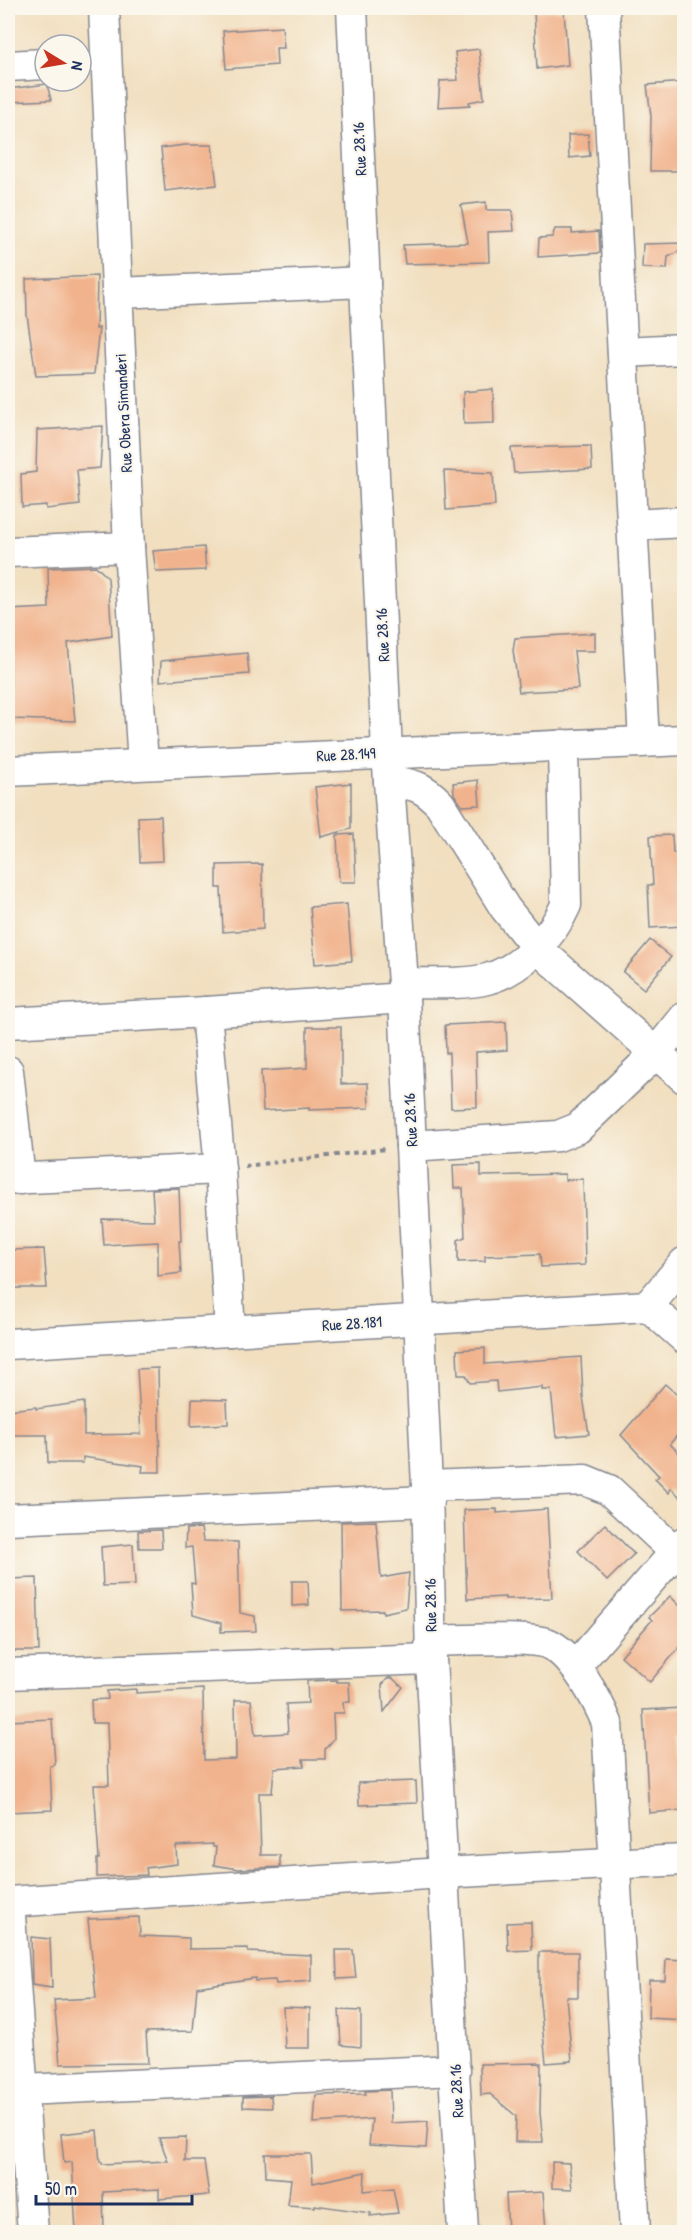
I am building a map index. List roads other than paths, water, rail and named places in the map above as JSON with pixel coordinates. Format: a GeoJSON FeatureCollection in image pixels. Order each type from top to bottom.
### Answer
{"type":"FeatureCollection","features":[{"type":"Feature","properties":{"kind":"street"},"geometry":{"type":"LineString","coordinates":[[94,62],[104,8]]}},
{"type":"Feature","properties":{"kind":"street","name":"Rue 28.16"},"geometry":{"type":"LineString","coordinates":[[352,8],[388,767],[404,991],[442,1873],[463,2232]]}},
{"type":"Feature","properties":{"kind":"street"},"geometry":{"type":"LineString","coordinates":[[604,8],[644,741]]}},
{"type":"Feature","properties":{"kind":"street","name":"Rue Obera Simanderi"},"geometry":{"type":"LineString","coordinates":[[94,62],[118,293],[129,547],[143,764]]}},
{"type":"Feature","properties":{"kind":"street"},"geometry":{"type":"LineString","coordinates":[[8,66],[33,65]]}},
{"type":"Feature","properties":{"kind":"street"},"geometry":{"type":"LineString","coordinates":[[118,293],[365,282]]}},
{"type":"Feature","properties":{"kind":"street"},"geometry":{"type":"LineString","coordinates":[[623,352],[684,349]]}},
{"type":"Feature","properties":{"kind":"street"},"geometry":{"type":"LineString","coordinates":[[633,525],[684,522]]}},
{"type":"Feature","properties":{"kind":"street"},"geometry":{"type":"LineString","coordinates":[[8,552],[129,547]]}},
{"type":"Feature","properties":{"kind":"street","name":"Rue 28.149"},"geometry":{"type":"LineString","coordinates":[[8,771],[143,764],[388,767],[563,745],[684,740]]}},
{"type":"Feature","properties":{"kind":"street"},"geometry":{"type":"LineString","coordinates":[[8,1023],[206,1012],[404,991],[484,980],[506,973],[537,948],[559,921],[566,905],[563,745]]}},
{"type":"Feature","properties":{"kind":"street"},"geometry":{"type":"LineString","coordinates":[[388,767],[412,784],[428,791],[440,804],[505,908],[537,948],[684,1078]]}},
{"type":"Feature","properties":{"kind":"street"},"geometry":{"type":"LineString","coordinates":[[206,1012],[220,1169],[230,1331]]}},
{"type":"Feature","properties":{"kind":"street"},"geometry":{"type":"LineString","coordinates":[[411,1146],[558,1136],[578,1128],[655,1054],[684,1017]]}},
{"type":"Feature","properties":{"kind":"street"},"geometry":{"type":"LineString","coordinates":[[8,1071],[14,1179],[220,1169]]}},
{"type":"Feature","properties":{"kind":"street"},"geometry":{"type":"LineString","coordinates":[[684,1263],[648,1306],[684,1338]]}},
{"type":"Feature","properties":{"kind":"street","name":"Rue 28.181"},"geometry":{"type":"LineString","coordinates":[[8,1344],[648,1306]]}},
{"type":"Feature","properties":{"kind":"street"},"geometry":{"type":"LineString","coordinates":[[8,1519],[427,1493],[585,1480],[609,1490],[682,1551],[575,1667]]}},
{"type":"Feature","properties":{"kind":"street"},"geometry":{"type":"LineString","coordinates":[[8,1674],[431,1650],[531,1640],[551,1645],[575,1667],[598,1701],[607,1723],[635,2232]]}},
{"type":"Feature","properties":{"kind":"street"},"geometry":{"type":"LineString","coordinates":[[33,2232],[8,1902],[442,1873],[684,1860]]}},
{"type":"Feature","properties":{"kind":"street"},"geometry":{"type":"LineString","coordinates":[[22,2090],[455,2070]]}}]}
